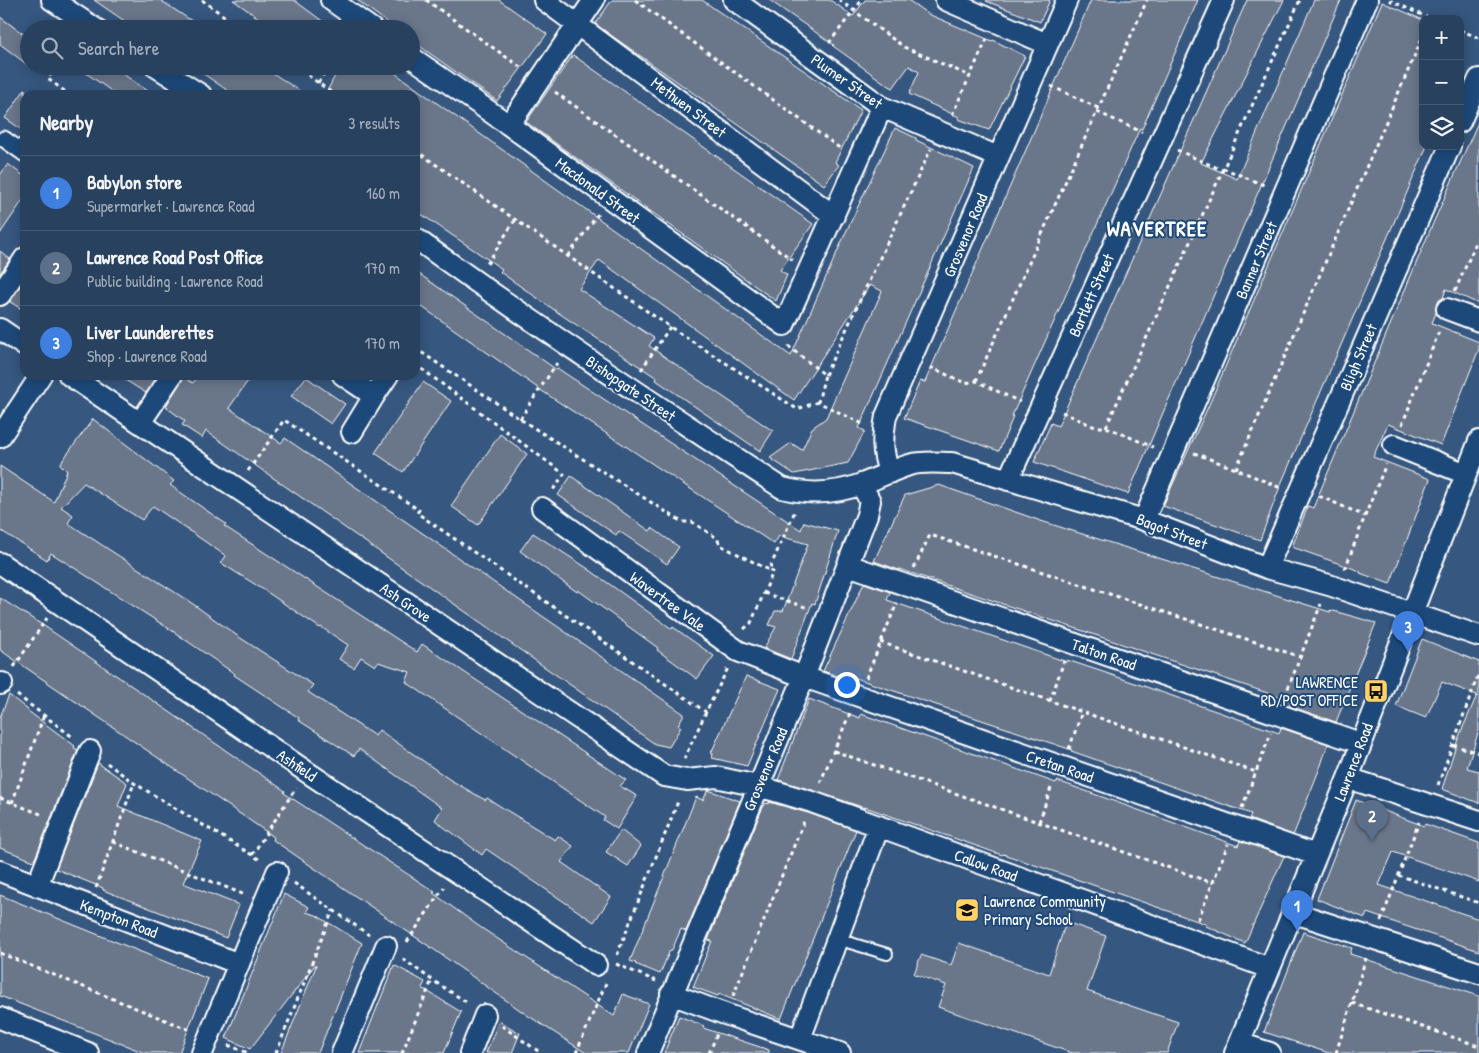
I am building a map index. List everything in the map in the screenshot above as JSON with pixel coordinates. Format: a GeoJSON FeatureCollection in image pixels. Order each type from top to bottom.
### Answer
{"type":"FeatureCollection","features":[{"type":"Feature","properties":{"kind":"street"},"geometry":{"type":"LineString","coordinates":[[52,0],[82,20]]}},
{"type":"Feature","properties":{"kind":"street"},"geometry":{"type":"LineString","coordinates":[[331,0],[359,20]]}},
{"type":"Feature","properties":{"kind":"street","name":"Methuen Street"},"geometry":{"type":"LineString","coordinates":[[544,0],[834,216]]}},
{"type":"Feature","properties":{"kind":"street"},"geometry":{"type":"LineString","coordinates":[[509,126],[594,0]]}},
{"type":"Feature","properties":{"kind":"street","name":"Plumer Street"},"geometry":{"type":"LineString","coordinates":[[734,0],[882,107],[998,157]]}},
{"type":"Feature","properties":{"kind":"street"},"geometry":{"type":"LineString","coordinates":[[946,0],[1048,44]]}},
{"type":"Feature","properties":{"kind":"street","name":"Grosvenor Road"},"geometry":{"type":"LineString","coordinates":[[889,473],[883,453],[883,434],[886,416],[1067,0]]}},
{"type":"Feature","properties":{"kind":"street","name":"Bartlett Street"},"geometry":{"type":"LineString","coordinates":[[1008,480],[1224,0]]}},
{"type":"Feature","properties":{"kind":"street","name":"Banner Street"},"geometry":{"type":"LineString","coordinates":[[1144,520],[1366,0]]}},
{"type":"Feature","properties":{"kind":"street","name":"Macdonald Street"},"geometry":{"type":"LineString","coordinates":[[420,62],[784,325]]}},
{"type":"Feature","properties":{"kind":"street"},"geometry":{"type":"LineString","coordinates":[[169,75],[193,90]]}},
{"type":"Feature","properties":{"kind":"street"},"geometry":{"type":"LineString","coordinates":[[1464,113],[1479,79]]}},
{"type":"Feature","properties":{"kind":"street"},"geometry":{"type":"LineString","coordinates":[[784,325],[882,107]]}},
{"type":"Feature","properties":{"kind":"street"},"geometry":{"type":"LineString","coordinates":[[4,139],[20,150]]}},
{"type":"Feature","properties":{"kind":"street","name":"Bligh Street"},"geometry":{"type":"LineString","coordinates":[[1267,568],[1448,150]]}},
{"type":"Feature","properties":{"kind":"street","name":"Bishopgate Street"},"geometry":{"type":"LineString","coordinates":[[420,242],[568,346],[782,488],[804,493],[819,493],[839,491],[862,484]]}},
{"type":"Feature","properties":{"kind":"street"},"geometry":{"type":"LineString","coordinates":[[0,295],[20,265]]}},
{"type":"Feature","properties":{"kind":"street"},"geometry":{"type":"LineString","coordinates":[[1448,309],[1479,321]]}},
{"type":"Feature","properties":{"kind":"street"},"geometry":{"type":"LineString","coordinates":[[0,329],[20,343]]}},
{"type":"Feature","properties":{"kind":"street"},"geometry":{"type":"LineString","coordinates":[[0,437],[38,380]]}},
{"type":"Feature","properties":{"kind":"street","name":"Ash Grove"},"geometry":{"type":"LineString","coordinates":[[76,380],[664,776],[682,779],[716,777],[758,786]]}},
{"type":"Feature","properties":{"kind":"street"},"geometry":{"type":"LineString","coordinates":[[140,423],[169,380]]}},
{"type":"Feature","properties":{"kind":"street"},"geometry":{"type":"LineString","coordinates":[[350,380],[374,396]]}},
{"type":"Feature","properties":{"kind":"street"},"geometry":{"type":"LineString","coordinates":[[352,432],[385,380]]}},
{"type":"Feature","properties":{"kind":"street"},"geometry":{"type":"LineString","coordinates":[[1394,445],[1474,458]]}},
{"type":"Feature","properties":{"kind":"street","name":"Lawrence Road"},"geometry":{"type":"LineString","coordinates":[[1237,1048],[1348,778],[1411,613],[1474,458]]}},
{"type":"Feature","properties":{"kind":"street","name":"Bagot Street"},"geometry":{"type":"LineString","coordinates":[[862,484],[909,465],[925,462],[952,463],[1144,520],[1267,568],[1333,587],[1479,636]]}},
{"type":"Feature","properties":{"kind":"street","name":"Grosvenor Road"},"geometry":{"type":"LineString","coordinates":[[648,1053],[804,677],[867,516],[870,501],[862,484]]}},
{"type":"Feature","properties":{"kind":"street","name":"Wavertree Vale"},"geometry":{"type":"LineString","coordinates":[[542,508],[732,647],[804,677]]}},
{"type":"Feature","properties":{"kind":"street","name":"Ashfield"},"geometry":{"type":"LineString","coordinates":[[0,563],[602,970]]}},
{"type":"Feature","properties":{"kind":"street","name":"Talton Road"},"geometry":{"type":"LineString","coordinates":[[848,565],[1360,744]]}},
{"type":"Feature","properties":{"kind":"street","name":"Cretan Road"},"geometry":{"type":"LineString","coordinates":[[804,677],[1316,855]]}},
{"type":"Feature","properties":{"kind":"street"},"geometry":{"type":"LineString","coordinates":[[37,886],[90,751]]}},
{"type":"Feature","properties":{"kind":"street"},"geometry":{"type":"LineString","coordinates":[[1348,778],[1479,821]]}},
{"type":"Feature","properties":{"kind":"street","name":"Callow Road"},"geometry":{"type":"LineString","coordinates":[[758,786],[812,802],[1270,968]]}},
{"type":"Feature","properties":{"kind":"street"},"geometry":{"type":"LineString","coordinates":[[800,1039],[879,826]]}},
{"type":"Feature","properties":{"kind":"street","name":"Kempton Road"},"geometry":{"type":"LineString","coordinates":[[0,872],[239,964]]}},
{"type":"Feature","properties":{"kind":"street"},"geometry":{"type":"LineString","coordinates":[[206,1045],[277,872]]}},
{"type":"Feature","properties":{"kind":"street"},"geometry":{"type":"LineString","coordinates":[[1292,912],[1479,973]]}},
{"type":"Feature","properties":{"kind":"street"},"geometry":{"type":"LineString","coordinates":[[342,1053],[394,947]]}},
{"type":"Feature","properties":{"kind":"street"},"geometry":{"type":"LineString","coordinates":[[673,991],[725,1014],[840,1053]]}},
{"type":"Feature","properties":{"kind":"street"},"geometry":{"type":"LineString","coordinates":[[470,1053],[485,1015]]}},
{"type":"Feature","properties":{"kind":"street"},"geometry":{"type":"LineString","coordinates":[[0,1018],[88,1053]]}},
{"type":"Feature","properties":{"kind":"street"},"geometry":{"type":"LineString","coordinates":[[1237,1048],[1270,1053]]}},
{"type":"Feature","properties":{"kind":"lane"},"geometry":{"type":"LineString","coordinates":[[838,939],[886,954]]}},
{"type":"Feature","properties":{"kind":"path"},"geometry":{"type":"LineString","coordinates":[[202,0],[230,20]]}},
{"type":"Feature","properties":{"kind":"path"},"geometry":{"type":"LineString","coordinates":[[426,0],[809,271]]}},
{"type":"Feature","properties":{"kind":"path"},"geometry":{"type":"LineString","coordinates":[[635,0],[858,161]]}},
{"type":"Feature","properties":{"kind":"path"},"geometry":{"type":"LineString","coordinates":[[839,0],[904,47],[970,76]]}},
{"type":"Feature","properties":{"kind":"path"},"geometry":{"type":"LineString","coordinates":[[817,60],[862,0]]}},
{"type":"Feature","properties":{"kind":"path"},"geometry":{"type":"LineString","coordinates":[[976,381],[1147,0]]}},
{"type":"Feature","properties":{"kind":"path"},"geometry":{"type":"LineString","coordinates":[[1106,427],[1300,0]]}},
{"type":"Feature","properties":{"kind":"path"},"geometry":{"type":"LineString","coordinates":[[1389,0],[1422,15]]}},
{"type":"Feature","properties":{"kind":"path"},"geometry":{"type":"LineString","coordinates":[[818,402],[825,374],[995,22]]}},
{"type":"Feature","properties":{"kind":"path"},"geometry":{"type":"LineString","coordinates":[[1464,32],[1479,38]]}},
{"type":"Feature","properties":{"kind":"path"},"geometry":{"type":"LineString","coordinates":[[1236,469],[1419,45]]}},
{"type":"Feature","properties":{"kind":"path"},"geometry":{"type":"LineString","coordinates":[[50,75],[48,79],[63,90]]}},
{"type":"Feature","properties":{"kind":"path"},"geometry":{"type":"LineString","coordinates":[[307,75],[328,90]]}},
{"type":"Feature","properties":{"kind":"path"},"geometry":{"type":"LineString","coordinates":[[318,83],[323,75]]}},
{"type":"Feature","properties":{"kind":"path"},"geometry":{"type":"LineString","coordinates":[[1033,78],[1160,141],[1284,194]]}},
{"type":"Feature","properties":{"kind":"path"},"geometry":{"type":"LineString","coordinates":[[420,154],[670,327],[797,409],[818,402],[883,434]]}},
{"type":"Feature","properties":{"kind":"path"},"geometry":{"type":"LineString","coordinates":[[568,256],[610,199]]}},
{"type":"Feature","properties":{"kind":"path"},"geometry":{"type":"LineString","coordinates":[[476,282],[515,220]]}},
{"type":"Feature","properties":{"kind":"path"},"geometry":{"type":"LineString","coordinates":[[1191,940],[1301,657],[1365,516],[1479,236]]}},
{"type":"Feature","properties":{"kind":"path"},"geometry":{"type":"LineString","coordinates":[[784,325],[788,346],[825,374]]}},
{"type":"Feature","properties":{"kind":"path"},"geometry":{"type":"LineString","coordinates":[[629,387],[670,327]]}},
{"type":"Feature","properties":{"kind":"path"},"geometry":{"type":"LineString","coordinates":[[520,419],[568,346]]}},
{"type":"Feature","properties":{"kind":"path"},"geometry":{"type":"LineString","coordinates":[[420,351],[520,419],[682,522],[692,522],[717,538],[720,545],[773,572],[751,623],[732,647],[687,753],[682,779],[617,954]]}},
{"type":"Feature","properties":{"kind":"path"},"geometry":{"type":"LineString","coordinates":[[912,360],[965,383],[976,381],[1095,427],[1106,427],[1174,451],[1236,469],[1365,516]]}},
{"type":"Feature","properties":{"kind":"path"},"geometry":{"type":"LineString","coordinates":[[420,368],[564,474],[542,508]]}},
{"type":"Feature","properties":{"kind":"path"},"geometry":{"type":"LineString","coordinates":[[236,488],[284,420],[419,510],[417,513],[706,712]]}},
{"type":"Feature","properties":{"kind":"path"},"geometry":{"type":"LineString","coordinates":[[769,570],[804,493]]}},
{"type":"Feature","properties":{"kind":"path"},"geometry":{"type":"LineString","coordinates":[[725,1014],[880,642],[905,584],[930,535],[1301,657]]}},
{"type":"Feature","properties":{"kind":"path"},"geometry":{"type":"LineString","coordinates":[[764,592],[828,614]]}},
{"type":"Feature","properties":{"kind":"path"},"geometry":{"type":"LineString","coordinates":[[1,684],[58,602]]}},
{"type":"Feature","properties":{"kind":"path"},"geometry":{"type":"LineString","coordinates":[[880,642],[1256,772]]}},
{"type":"Feature","properties":{"kind":"path"},"geometry":{"type":"LineString","coordinates":[[1050,701],[1071,642]]}},
{"type":"Feature","properties":{"kind":"path"},"geometry":{"type":"LineString","coordinates":[[1336,1053],[1374,938],[1398,875],[1453,745],[1479,673]]}},
{"type":"Feature","properties":{"kind":"path"},"geometry":{"type":"LineString","coordinates":[[1039,822],[1082,712]]}},
{"type":"Feature","properties":{"kind":"path"},"geometry":{"type":"LineString","coordinates":[[12,803],[44,715]]}},
{"type":"Feature","properties":{"kind":"path"},"geometry":{"type":"LineString","coordinates":[[1453,745],[1479,753]]}},
{"type":"Feature","properties":{"kind":"path"},"geometry":{"type":"LineString","coordinates":[[834,751],[1213,883]]}},
{"type":"Feature","properties":{"kind":"path"},"geometry":{"type":"LineString","coordinates":[[252,855],[307,772]]}},
{"type":"Feature","properties":{"kind":"path"},"geometry":{"type":"LineString","coordinates":[[89,906],[134,783]]}},
{"type":"Feature","properties":{"kind":"path"},"geometry":{"type":"LineString","coordinates":[[0,798],[62,823]]}},
{"type":"Feature","properties":{"kind":"path"},"geometry":{"type":"LineString","coordinates":[[113,842],[264,902]]}},
{"type":"Feature","properties":{"kind":"path"},"geometry":{"type":"LineString","coordinates":[[394,947],[455,871]]}},
{"type":"Feature","properties":{"kind":"path"},"geometry":{"type":"LineString","coordinates":[[1398,875],[1479,902]]}},
{"type":"Feature","properties":{"kind":"path"},"geometry":{"type":"LineString","coordinates":[[276,1053],[333,910]]}},
{"type":"Feature","properties":{"kind":"path"},"geometry":{"type":"LineString","coordinates":[[0,953],[206,1045],[248,1053]]}},
{"type":"Feature","properties":{"kind":"path"},"geometry":{"type":"LineString","coordinates":[[576,1053],[602,970],[610,962],[673,991]]}},
{"type":"Feature","properties":{"kind":"path"},"geometry":{"type":"LineString","coordinates":[[402,1053],[432,980]]}},
{"type":"Feature","properties":{"kind":"path"},"geometry":{"type":"LineString","coordinates":[[1352,1003],[1479,1046]]}},
{"type":"Feature","properties":{"kind":"building"},"geometry":{"type":"Polygon","coordinates":[[[94,0],[160,0],[190,20],[123,20],[94,0]]]}},
{"type":"Feature","properties":{"kind":"building"},"geometry":{"type":"Polygon","coordinates":[[[233,0],[294,0],[321,20],[261,20],[233,0]]]}},
{"type":"Feature","properties":{"kind":"building"},"geometry":{"type":"Polygon","coordinates":[[[357,0],[499,0],[547,34],[497,101],[420,46],[420,20],[384,20],[357,0]]]}},
{"type":"Feature","properties":{"kind":"building"},"geometry":{"type":"Polygon","coordinates":[[[612,0],[702,0],[861,110],[835,162],[839,165],[824,185],[595,24],[612,0]]]}},
{"type":"Feature","properties":{"kind":"building"},"geometry":{"type":"Polygon","coordinates":[[[769,0],[830,0],[853,16],[865,0],[908,0],[928,14],[993,40],[1025,56],[989,130],[958,119],[959,117],[909,94],[919,72],[909,66],[893,88],[769,0]]]}},
{"type":"Feature","properties":{"kind":"building"},"geometry":{"type":"Polygon","coordinates":[[[987,0],[1050,0],[1040,22],[987,0]]]}},
{"type":"Feature","properties":{"kind":"building"},"geometry":{"type":"Polygon","coordinates":[[[1091,0],[1198,0],[1142,129],[1140,128],[1012,416],[999,451],[904,418],[920,381],[925,382],[1091,0]]]}},
{"type":"Feature","properties":{"kind":"building"},"geometry":{"type":"Polygon","coordinates":[[[1247,0],[1284,0],[1201,163],[1237,179],[1314,0],[1341,0],[1128,494],[1034,462],[1051,423],[1058,426],[1247,0]]]}},
{"type":"Feature","properties":{"kind":"building"},"geometry":{"type":"Polygon","coordinates":[[[1382,2],[1419,18],[1419,150],[1425,150],[1281,484],[1260,540],[1163,506],[1208,407],[1382,2]]]}},
{"type":"Feature","properties":{"kind":"building"},"geometry":{"type":"Polygon","coordinates":[[[0,17],[20,31],[20,59],[0,44],[0,17]]]}},
{"type":"Feature","properties":{"kind":"building"},"geometry":{"type":"Polygon","coordinates":[[[573,55],[813,224],[780,270],[787,275],[776,301],[526,122],[573,55]]]}},
{"type":"Feature","properties":{"kind":"building"},"geometry":{"type":"Polygon","coordinates":[[[89,75],[124,75],[147,90],[110,90],[89,75]]]}},
{"type":"Feature","properties":{"kind":"building"},"geometry":{"type":"Polygon","coordinates":[[[205,75],[276,75],[298,90],[227,90],[205,75]]]}},
{"type":"Feature","properties":{"kind":"building"},"geometry":{"type":"Polygon","coordinates":[[[335,75],[398,75],[419,90],[328,90],[335,75]]]}},
{"type":"Feature","properties":{"kind":"building"},"geometry":{"type":"Polygon","coordinates":[[[420,91],[791,356],[895,128],[974,168],[859,428],[865,431],[848,463],[794,474],[770,458],[791,443],[802,450],[812,428],[826,418],[882,291],[870,285],[794,400],[599,260],[579,289],[654,338],[649,346],[773,431],[760,451],[656,380],[657,378],[500,272],[502,269],[420,213],[420,91]]]}},
{"type":"Feature","properties":{"kind":"building"},"geometry":{"type":"Polygon","coordinates":[[[20,96],[20,128],[5,118],[20,96]]]}},
{"type":"Feature","properties":{"kind":"building"},"geometry":{"type":"Polygon","coordinates":[[[1479,120],[1479,304],[1446,289],[1443,298],[1436,304],[1436,313],[1432,323],[1479,342],[1479,349],[1441,445],[1388,424],[1373,457],[1430,479],[1390,584],[1360,573],[1360,571],[1292,547],[1308,506],[1313,508],[1431,228],[1479,120]]]}},
{"type":"Feature","properties":{"kind":"building"},"geometry":{"type":"Polygon","coordinates":[[[8,164],[20,173],[20,204],[0,234],[0,175],[8,164]]]}},
{"type":"Feature","properties":{"kind":"building"},"geometry":{"type":"Polygon","coordinates":[[[0,251],[10,259],[0,274],[0,251]]]}},
{"type":"Feature","properties":{"kind":"building"},"geometry":{"type":"Polygon","coordinates":[[[420,274],[557,370],[557,368],[801,530],[804,522],[838,531],[815,604],[812,603],[791,659],[764,648],[776,627],[769,625],[775,611],[783,611],[808,544],[779,536],[774,544],[542,391],[420,306],[420,274]]]}},
{"type":"Feature","properties":{"kind":"building"},"geometry":{"type":"Polygon","coordinates":[[[20,287],[20,308],[10,302],[20,287]]]}},
{"type":"Feature","properties":{"kind":"building"},"geometry":{"type":"Polygon","coordinates":[[[125,380],[155,380],[146,393],[125,380]]]}},
{"type":"Feature","properties":{"kind":"building"},"geometry":{"type":"Polygon","coordinates":[[[181,380],[188,380],[193,383],[195,380],[249,380],[229,408],[281,443],[285,438],[684,714],[678,725],[681,727],[669,747],[655,744],[206,431],[202,438],[182,425],[185,421],[166,406],[181,380]]]}},
{"type":"Feature","properties":{"kind":"building"},"geometry":{"type":"Polygon","coordinates":[[[304,380],[310,380],[345,404],[331,424],[291,396],[304,380]]]}},
{"type":"Feature","properties":{"kind":"building"},"geometry":{"type":"Polygon","coordinates":[[[423,382],[451,401],[403,472],[375,453],[423,382]]]}},
{"type":"Feature","properties":{"kind":"building"},"geometry":{"type":"Polygon","coordinates":[[[93,419],[174,481],[170,485],[226,524],[224,526],[417,652],[422,644],[626,780],[620,786],[637,796],[617,829],[603,820],[605,817],[406,682],[410,672],[378,662],[375,666],[361,657],[354,668],[339,659],[348,645],[221,563],[226,556],[153,506],[142,520],[84,483],[61,507],[73,515],[68,523],[313,685],[308,692],[375,736],[379,730],[449,779],[485,800],[487,798],[555,840],[558,836],[573,846],[561,862],[611,897],[594,922],[486,849],[482,855],[449,831],[435,820],[442,808],[359,749],[354,756],[298,720],[299,718],[174,632],[51,553],[47,560],[0,530],[0,466],[54,502],[67,471],[60,464],[93,419]]]}},
{"type":"Feature","properties":{"kind":"building"},"geometry":{"type":"Polygon","coordinates":[[[500,434],[527,454],[478,525],[451,506],[500,434]]]}},
{"type":"Feature","properties":{"kind":"building"},"geometry":{"type":"Polygon","coordinates":[[[571,476],[650,531],[652,528],[679,547],[667,564],[619,531],[616,535],[558,495],[571,476]]]}},
{"type":"Feature","properties":{"kind":"building"},"geometry":{"type":"Polygon","coordinates":[[[939,485],[1041,521],[1330,612],[1330,610],[1376,623],[1336,722],[1289,706],[1291,701],[874,561],[905,495],[939,485]]]}},
{"type":"Feature","properties":{"kind":"building"},"geometry":{"type":"Polygon","coordinates":[[[533,533],[714,656],[697,679],[578,590],[577,592],[520,551],[533,533]]]}},
{"type":"Feature","properties":{"kind":"building"},"geometry":{"type":"Polygon","coordinates":[[[864,583],[890,592],[887,600],[1279,733],[1281,728],[1328,744],[1293,835],[1249,819],[1251,814],[1072,750],[855,678],[853,681],[823,671],[864,583]]]}},
{"type":"Feature","properties":{"kind":"building"},"geometry":{"type":"Polygon","coordinates":[[[0,598],[47,628],[285,791],[284,793],[435,892],[433,893],[480,927],[614,1016],[623,994],[649,1004],[629,1053],[586,1053],[527,1015],[273,840],[274,837],[0,650],[0,598]]]}},
{"type":"Feature","properties":{"kind":"building"},"geometry":{"type":"Polygon","coordinates":[[[1422,639],[1479,662],[1479,730],[1467,768],[1479,771],[1479,803],[1442,789],[1458,739],[1477,695],[1442,682],[1426,718],[1396,706],[1422,639]]]}},
{"type":"Feature","properties":{"kind":"building"},"geometry":{"type":"Polygon","coordinates":[[[746,676],[780,689],[747,766],[712,758],[713,754],[711,753],[746,676]]]}},
{"type":"Feature","properties":{"kind":"building"},"geometry":{"type":"Polygon","coordinates":[[[9,695],[78,750],[34,861],[0,848],[0,717],[9,695]]]}},
{"type":"Feature","properties":{"kind":"building"},"geometry":{"type":"Polygon","coordinates":[[[809,699],[860,718],[861,714],[1056,783],[1057,781],[1069,785],[1238,846],[1240,841],[1284,856],[1245,943],[1206,926],[1206,924],[865,807],[778,780],[809,699]]]}},
{"type":"Feature","properties":{"kind":"building"},"geometry":{"type":"Polygon","coordinates":[[[98,763],[127,783],[118,806],[202,841],[183,883],[239,905],[226,938],[103,890],[103,888],[56,869],[98,763]]]}},
{"type":"Feature","properties":{"kind":"building"},"geometry":{"type":"Polygon","coordinates":[[[708,790],[740,801],[686,931],[681,929],[660,974],[630,961],[696,797],[703,800],[708,790]]]}},
{"type":"Feature","properties":{"kind":"building"},"geometry":{"type":"Polygon","coordinates":[[[1356,800],[1424,826],[1425,824],[1479,843],[1479,882],[1393,852],[1379,885],[1479,919],[1479,951],[1367,913],[1365,918],[1317,899],[1356,800]]]}},
{"type":"Feature","properties":{"kind":"building"},"geometry":{"type":"Polygon","coordinates":[[[769,802],[856,830],[781,1019],[719,994],[718,996],[693,987],[712,941],[708,940],[762,809],[769,802]]]}},
{"type":"Feature","properties":{"kind":"building"},"geometry":{"type":"Polygon","coordinates":[[[621,830],[641,846],[628,866],[606,852],[621,830]]]}},
{"type":"Feature","properties":{"kind":"building"},"geometry":{"type":"Polygon","coordinates":[[[284,894],[309,907],[306,912],[316,915],[362,943],[318,1053],[281,1053],[315,965],[250,1049],[226,1038],[284,894]]]}},
{"type":"Feature","properties":{"kind":"building"},"geometry":{"type":"Polygon","coordinates":[[[0,895],[208,979],[179,1053],[145,1053],[0,996],[0,895]]]}},
{"type":"Feature","properties":{"kind":"building"},"geometry":{"type":"Polygon","coordinates":[[[1066,922],[1106,936],[1087,991],[1178,1022],[1167,1053],[1072,1053],[938,1007],[946,985],[914,974],[921,955],[951,965],[959,943],[1049,974],[1066,922]]]}},
{"type":"Feature","properties":{"kind":"building"},"geometry":{"type":"Polygon","coordinates":[[[1303,932],[1352,948],[1350,954],[1479,996],[1479,1053],[1329,1053],[1264,1032],[1303,932]]]}},
{"type":"Feature","properties":{"kind":"building"},"geometry":{"type":"Polygon","coordinates":[[[394,965],[425,982],[422,988],[461,1012],[444,1053],[359,1053],[394,965]]]}},
{"type":"Feature","properties":{"kind":"building"},"geometry":{"type":"Polygon","coordinates":[[[679,1016],[704,1026],[703,1028],[769,1050],[769,1053],[664,1053],[679,1016]]]}},
{"type":"Feature","properties":{"kind":"building"},"geometry":{"type":"Polygon","coordinates":[[[499,1021],[520,1033],[512,1053],[486,1053],[499,1021]]]}},
{"type":"Feature","properties":{"kind":"place","name":"Liver Launderettes"},"geometry":{"type":"Point","coordinates":[1408,652]}},
{"type":"Feature","properties":{"kind":"place","name":"LAWRENCE RD/POST OFFICE"},"geometry":{"type":"Point","coordinates":[1376,691]}},
{"type":"Feature","properties":{"kind":"place","name":"Lawrence Road Post Office"},"geometry":{"type":"Point","coordinates":[1372,841]}},
{"type":"Feature","properties":{"kind":"place","name":"Lawrence Community Primary School"},"geometry":{"type":"Point","coordinates":[967,910]}},
{"type":"Feature","properties":{"kind":"place","name":"Babylon store"},"geometry":{"type":"Point","coordinates":[1297,931]}},
{"type":"Feature","properties":{"kind":"district","name":"WAVERTREE"},"geometry":{"type":"Point","coordinates":[1157,229]}}]}
